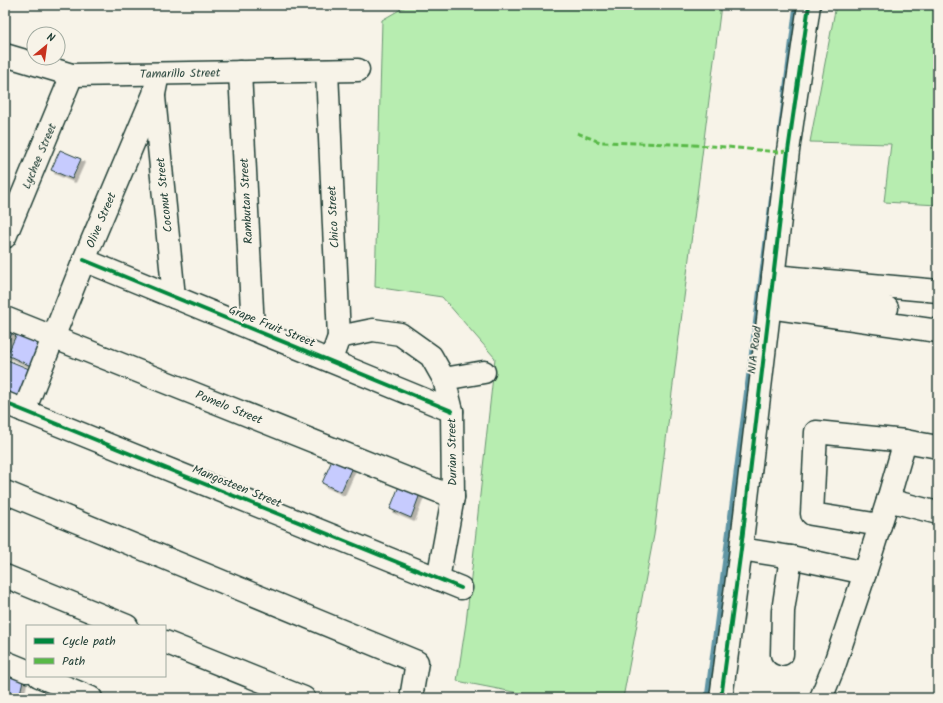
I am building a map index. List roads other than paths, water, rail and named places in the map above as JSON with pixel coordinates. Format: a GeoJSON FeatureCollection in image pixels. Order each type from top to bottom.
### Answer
{"type":"FeatureCollection","features":[{"type":"Feature","properties":{"kind":"street","name":"NIA Road"},"geometry":{"type":"LineString","coordinates":[[721,698],[741,549],[788,151],[809,5]]}},
{"type":"Feature","properties":{"kind":"street","name":"Tamarillo Street"},"geometry":{"type":"LineString","coordinates":[[5,55],[72,75],[156,84],[240,72],[358,70]]}},
{"type":"Feature","properties":{"kind":"street","name":"Chico Street"},"geometry":{"type":"LineString","coordinates":[[326,71],[339,337],[330,361]]}},
{"type":"Feature","properties":{"kind":"street","name":"Rambutan Street"},"geometry":{"type":"LineString","coordinates":[[240,72],[253,329]]}},
{"type":"Feature","properties":{"kind":"street","name":"Lychee Street"},"geometry":{"type":"LineString","coordinates":[[5,237],[72,75]]}},
{"type":"Feature","properties":{"kind":"street","name":"Olive Street"},"geometry":{"type":"LineString","coordinates":[[14,407],[54,336],[156,84]]}},
{"type":"Feature","properties":{"kind":"street","name":"Coconut Street"},"geometry":{"type":"LineString","coordinates":[[156,84],[174,297]]}},
{"type":"Feature","properties":{"kind":"street","name":"Grape Fruit Street"},"geometry":{"type":"LineString","coordinates":[[84,260],[452,411]]}},
{"type":"Feature","properties":{"kind":"street"},"geometry":{"type":"LineString","coordinates":[[771,291],[938,291]]}},
{"type":"Feature","properties":{"kind":"street"},"geometry":{"type":"LineString","coordinates":[[771,291],[938,316]]}},
{"type":"Feature","properties":{"kind":"street"},"geometry":{"type":"LineString","coordinates":[[771,291],[938,331]]}},
{"type":"Feature","properties":{"kind":"street","name":"Pomelo Street"},"geometry":{"type":"LineString","coordinates":[[5,318],[54,336],[453,497]]}},
{"type":"Feature","properties":{"kind":"street","name":"Durian Street"},"geometry":{"type":"LineString","coordinates":[[339,337],[373,330],[400,334],[431,356],[444,379],[452,411],[453,497],[438,578]]}},
{"type":"Feature","properties":{"kind":"street"},"geometry":{"type":"LineString","coordinates":[[444,379],[484,372]]}},
{"type":"Feature","properties":{"kind":"street","name":"Mangosteen Street"},"geometry":{"type":"LineString","coordinates":[[14,407],[461,588]]}},
{"type":"Feature","properties":{"kind":"street"},"geometry":{"type":"LineString","coordinates":[[880,525],[812,514],[816,432],[905,441],[938,446]]}},
{"type":"Feature","properties":{"kind":"street"},"geometry":{"type":"LineString","coordinates":[[821,698],[834,666],[888,500],[905,441]]}},
{"type":"Feature","properties":{"kind":"street"},"geometry":{"type":"LineString","coordinates":[[5,492],[417,662],[411,698]]}},
{"type":"Feature","properties":{"kind":"street"},"geometry":{"type":"LineString","coordinates":[[888,500],[937,510]]}},
{"type":"Feature","properties":{"kind":"street"},"geometry":{"type":"LineString","coordinates":[[741,549],[791,557],[864,573]]}},
{"type":"Feature","properties":{"kind":"street"},"geometry":{"type":"LineString","coordinates":[[782,654],[783,611],[791,557]]}},
{"type":"Feature","properties":{"kind":"street"},"geometry":{"type":"LineString","coordinates":[[5,576],[125,625]]}},
{"type":"Feature","properties":{"kind":"street"},"geometry":{"type":"LineString","coordinates":[[166,642],[304,698]]}},
{"type":"Feature","properties":{"kind":"street"},"geometry":{"type":"LineString","coordinates":[[5,662],[26,671]]}},
{"type":"Feature","properties":{"kind":"street"},"geometry":{"type":"LineString","coordinates":[[41,677],[91,698]]}},
{"type":"Feature","properties":{"kind":"waterway"},"geometry":{"type":"LineString","coordinates":[[780,132],[796,5]]}},
{"type":"Feature","properties":{"kind":"waterway"},"geometry":{"type":"LineString","coordinates":[[707,698],[774,179]]}}]}
